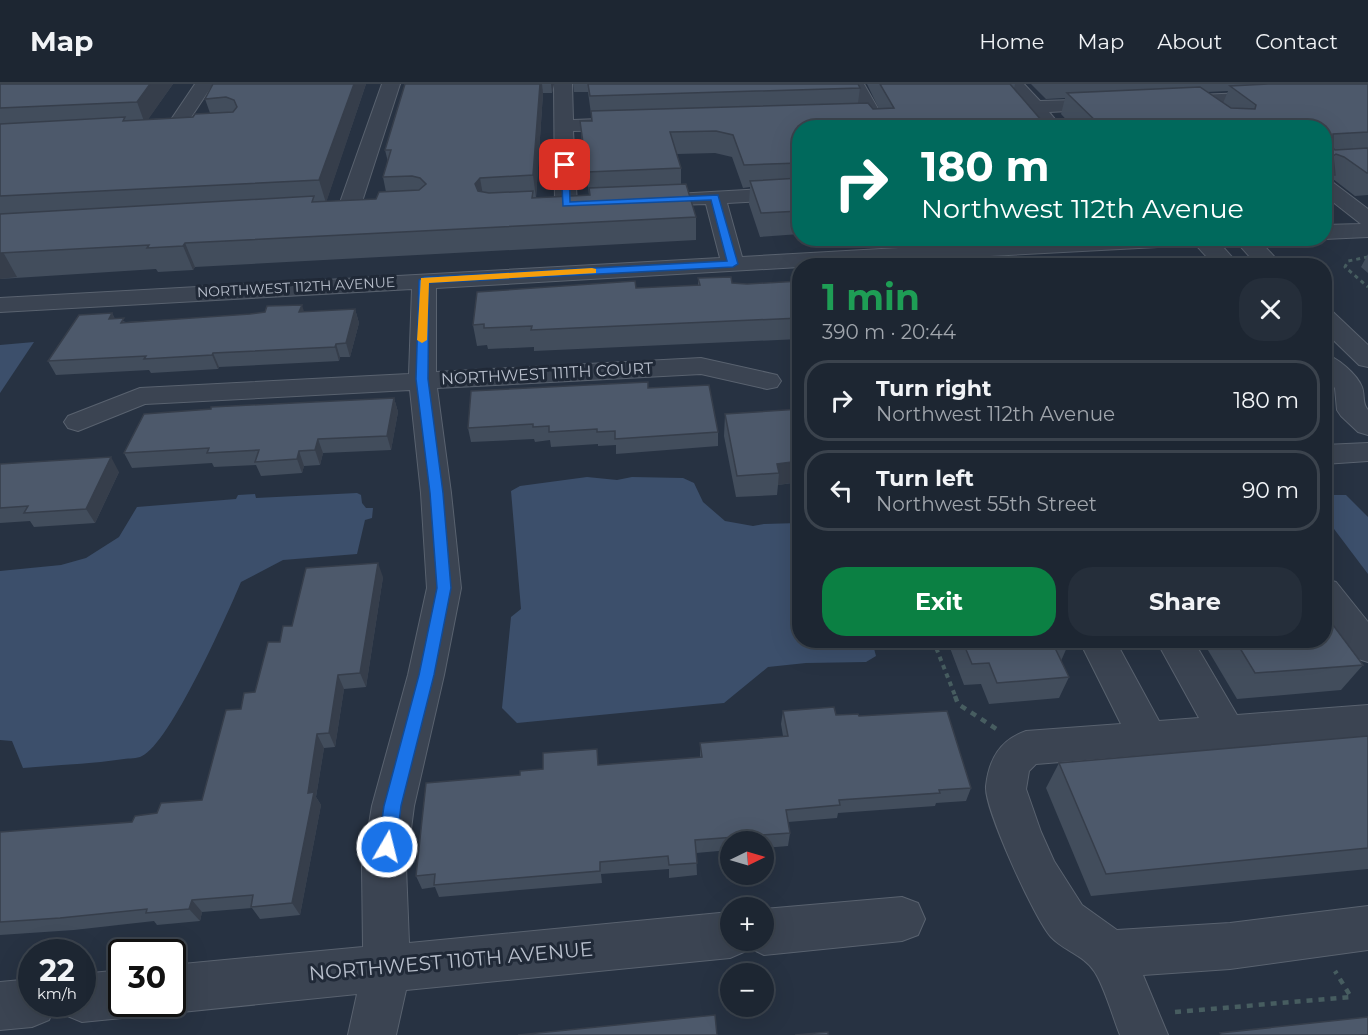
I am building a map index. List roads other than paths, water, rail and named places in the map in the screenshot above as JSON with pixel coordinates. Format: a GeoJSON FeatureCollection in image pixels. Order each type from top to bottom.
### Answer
{"type":"FeatureCollection","features":[{"type":"Feature","properties":{"kind":"street"},"geometry":{"type":"LineString","coordinates":[[172,130],[204,84]]}},
{"type":"Feature","properties":{"kind":"street"},"geometry":{"type":"LineString","coordinates":[[348,211],[392,84]]}},
{"type":"Feature","properties":{"kind":"street"},"geometry":{"type":"LineString","coordinates":[[562,84],[564,126],[555,205],[589,203]]}},
{"type":"Feature","properties":{"kind":"street"},"geometry":{"type":"LineString","coordinates":[[855,84],[876,120]]}},
{"type":"Feature","properties":{"kind":"street"},"geometry":{"type":"LineString","coordinates":[[1015,84],[1047,120]]}},
{"type":"Feature","properties":{"kind":"street"},"geometry":{"type":"LineString","coordinates":[[1151,102],[1292,96]]}},
{"type":"Feature","properties":{"kind":"street"},"geometry":{"type":"LineString","coordinates":[[1197,100],[1217,114]]}},
{"type":"Feature","properties":{"kind":"street"},"geometry":{"type":"LineString","coordinates":[[1036,107],[1128,103]]}},
{"type":"Feature","properties":{"kind":"street"},"geometry":{"type":"LineString","coordinates":[[850,117],[866,120]]}},
{"type":"Feature","properties":{"kind":"street"},"geometry":{"type":"LineString","coordinates":[[564,126],[642,123]]}},
{"type":"Feature","properties":{"kind":"street"},"geometry":{"type":"LineString","coordinates":[[150,131],[193,129]]}},
{"type":"Feature","properties":{"kind":"street"},"geometry":{"type":"LineString","coordinates":[[623,202],[792,193]]}},
{"type":"Feature","properties":{"kind":"street"},"geometry":{"type":"LineString","coordinates":[[715,197],[733,264]]}},
{"type":"Feature","properties":{"kind":"street"},"geometry":{"type":"LineString","coordinates":[[1332,197],[1366,226]]}},
{"type":"Feature","properties":{"kind":"street"},"geometry":{"type":"LineString","coordinates":[[325,212],[371,210]]}},
{"type":"Feature","properties":{"kind":"street"},"geometry":{"type":"LineString","coordinates":[[1332,231],[1366,226]]}},
{"type":"Feature","properties":{"kind":"street","name":"NORTHWEST 112TH AVENUE"},"geometry":{"type":"LineString","coordinates":[[846,258],[1071,246]]}},
{"type":"Feature","properties":{"kind":"street"},"geometry":{"type":"LineString","coordinates":[[1210,246],[1221,258]]}},
{"type":"Feature","properties":{"kind":"street"},"geometry":{"type":"LineString","coordinates":[[1252,246],[1264,258]]}},
{"type":"Feature","properties":{"kind":"street","name":"NORTHWEST 112TH AVENUE"},"geometry":{"type":"LineString","coordinates":[[0,305],[792,261]]}},
{"type":"Feature","properties":{"kind":"street"},"geometry":{"type":"LineString","coordinates":[[372,1035],[387,967],[384,867],[393,806],[426,675],[444,588],[436,493],[422,379],[424,280]]}},
{"type":"Feature","properties":{"kind":"street"},"geometry":{"type":"LineString","coordinates":[[1332,325],[1365,356]]}},
{"type":"Feature","properties":{"kind":"street"},"geometry":{"type":"LineString","coordinates":[[1332,354],[1365,356]]}},
{"type":"Feature","properties":{"kind":"street","name":"NORTHWEST 111TH COURT"},"geometry":{"type":"LineString","coordinates":[[78,422],[141,396],[422,379],[701,366],[766,381]]}},
{"type":"Feature","properties":{"kind":"street"},"geometry":{"type":"LineString","coordinates":[[1332,370],[1348,386],[1351,410],[1368,426]]}},
{"type":"Feature","properties":{"kind":"street"},"geometry":{"type":"LineString","coordinates":[[1332,454],[1368,452]]}},
{"type":"Feature","properties":{"kind":"street"},"geometry":{"type":"LineString","coordinates":[[1332,601],[1368,648]]}},
{"type":"Feature","properties":{"kind":"street"},"geometry":{"type":"LineString","coordinates":[[1101,648],[1148,738]]}},
{"type":"Feature","properties":{"kind":"street"},"geometry":{"type":"LineString","coordinates":[[1179,648],[1227,732]]}},
{"type":"Feature","properties":{"kind":"street"},"geometry":{"type":"LineString","coordinates":[[1140,1025],[1110,954],[1066,921],[1039,876],[1020,832],[1006,789],[1010,763],[1026,748],[1368,721]]}},
{"type":"Feature","properties":{"kind":"street"},"geometry":{"type":"LineString","coordinates":[[774,931],[902,919]]}},
{"type":"Feature","properties":{"kind":"street"},"geometry":{"type":"LineString","coordinates":[[1110,954],[1230,946],[1368,928]]}},
{"type":"Feature","properties":{"kind":"street","name":"NORTHWEST 110TH AVENUE"},"geometry":{"type":"LineString","coordinates":[[186,988],[720,936]]}},
{"type":"Feature","properties":{"kind":"street"},"geometry":{"type":"LineString","coordinates":[[0,1006],[18,1004]]}},
{"type":"Feature","properties":{"kind":"water"},"geometry":{"type":"Polygon","coordinates":[[[34,342],[0,393],[0,345],[34,342]]]}},
{"type":"Feature","properties":{"kind":"water"},"geometry":{"type":"Polygon","coordinates":[[[587,477],[617,480],[632,477],[683,478],[694,483],[703,502],[725,521],[753,526],[792,523],[792,648],[874,648],[876,656],[866,662],[806,663],[768,667],[724,703],[517,723],[502,708],[511,617],[521,609],[511,491],[520,486],[587,477]]]}},
{"type":"Feature","properties":{"kind":"water"},"geometry":{"type":"Polygon","coordinates":[[[357,493],[361,495],[362,503],[366,508],[373,508],[372,518],[365,520],[357,554],[283,560],[241,582],[182,704],[154,746],[142,756],[23,768],[12,741],[0,740],[0,571],[61,565],[86,558],[119,537],[137,507],[236,499],[238,495],[255,494],[256,498],[357,493]]]}},
{"type":"Feature","properties":{"kind":"water"},"geometry":{"type":"Polygon","coordinates":[[[1332,495],[1346,495],[1368,517],[1368,574],[1332,526],[1332,495]]]}}]}
